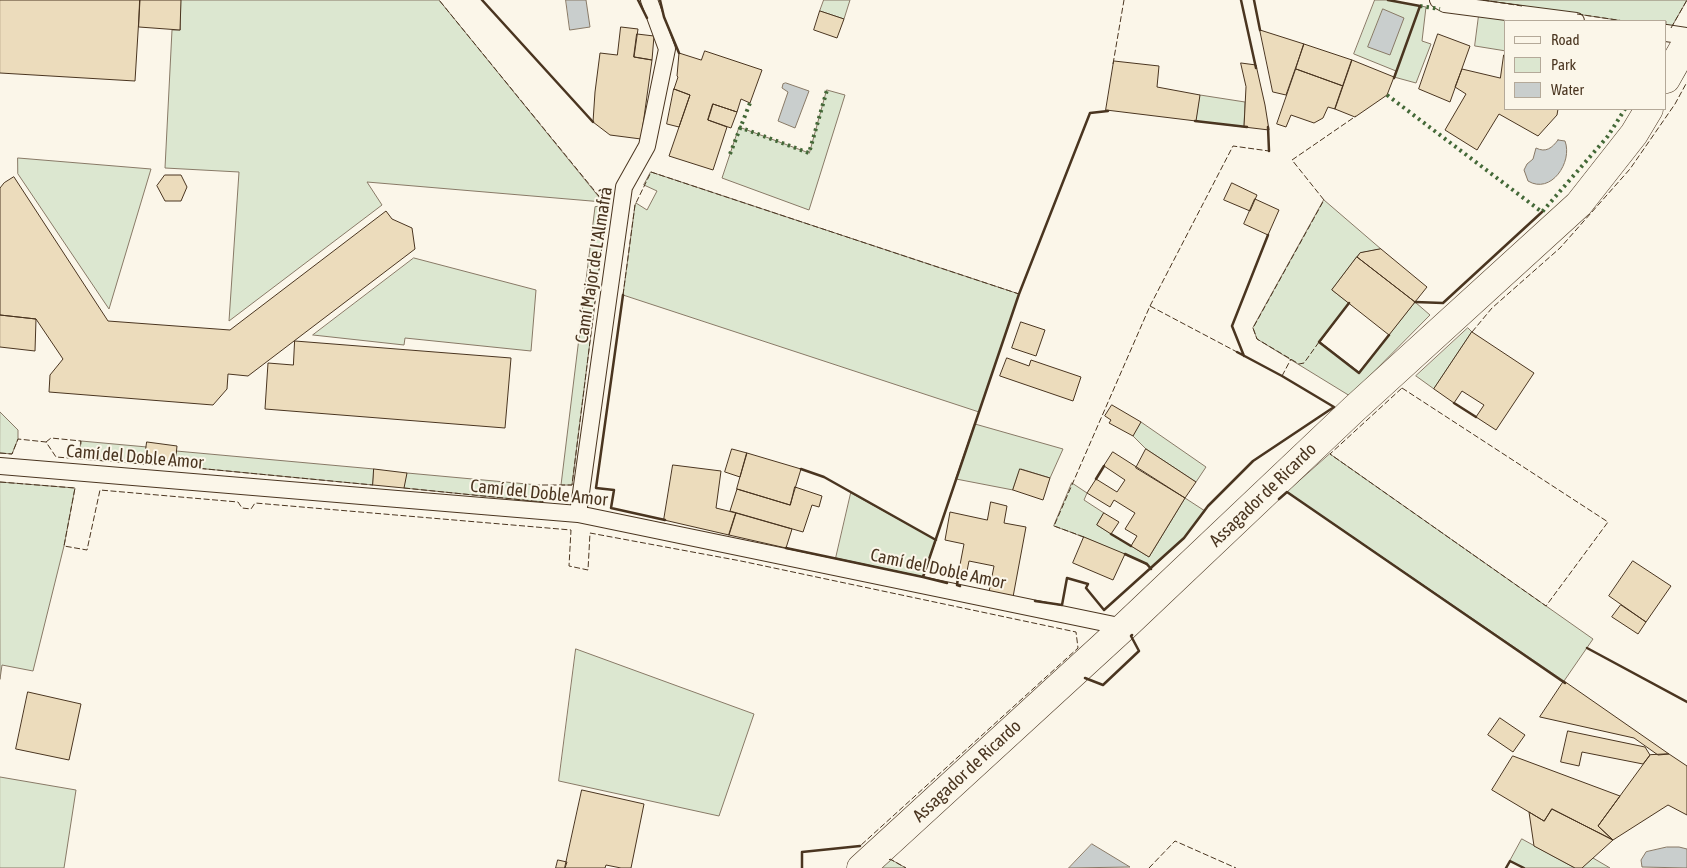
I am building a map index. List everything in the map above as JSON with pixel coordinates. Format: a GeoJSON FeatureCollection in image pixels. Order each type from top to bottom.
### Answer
{"type":"FeatureCollection","features":[{"type":"Feature","properties":{"kind":"street"},"geometry":{"type":"LineString","coordinates":[[1667,77],[1687,42]]}},
{"type":"Feature","properties":{"kind":"street","name":"Assagador de Ricardo"},"geometry":{"type":"LineString","coordinates":[[861,868],[1124,627],[1354,408],[1579,204],[1634,134],[1648,110]]}},
{"type":"Feature","properties":{"kind":"lane","name":"Camí Major de L'Almafrà"},"geometry":{"type":"LineString","coordinates":[[578,514],[624,187],[647,146],[666,49],[649,0]]}},
{"type":"Feature","properties":{"kind":"lane"},"geometry":{"type":"LineString","coordinates":[[1438,0],[1445,4],[1568,20]]}},
{"type":"Feature","properties":{"kind":"lane"},"geometry":{"type":"LineString","coordinates":[[1667,33],[1687,36]]}},
{"type":"Feature","properties":{"kind":"lane","name":"Camí del Doble Amor"},"geometry":{"type":"LineString","coordinates":[[0,466],[578,514],[1124,627]]}},
{"type":"Feature","properties":{"kind":"green space"},"geometry":{"type":"Polygon","coordinates":[[[181,0],[439,0],[603,202],[367,182],[382,205],[229,321],[239,172],[165,168],[172,30],[180,30],[181,0]]]}},
{"type":"Feature","properties":{"kind":"green space"},"geometry":{"type":"Polygon","coordinates":[[[824,0],[850,0],[844,19],[820,11],[824,0]]]}},
{"type":"Feature","properties":{"kind":"green space"},"geometry":{"type":"Polygon","coordinates":[[[1375,0],[1388,0],[1426,7],[1422,41],[1431,44],[1416,83],[1394,77],[1396,71],[1354,54],[1375,0]]]}},
{"type":"Feature","properties":{"kind":"green space"},"geometry":{"type":"Polygon","coordinates":[[[1483,0],[1687,0],[1671,28],[1667,28],[1667,20],[1617,20],[1483,0]]]}},
{"type":"Feature","properties":{"kind":"green space"},"geometry":{"type":"Polygon","coordinates":[[[1479,15],[1512,20],[1504,20],[1504,51],[1475,46],[1479,15]]]}},
{"type":"Feature","properties":{"kind":"green space"},"geometry":{"type":"Polygon","coordinates":[[[827,90],[845,95],[809,210],[722,178],[739,127],[809,153],[827,90]]]}},
{"type":"Feature","properties":{"kind":"green space"},"geometry":{"type":"Polygon","coordinates":[[[1200,95],[1245,102],[1244,127],[1196,121],[1200,95]]]}},
{"type":"Feature","properties":{"kind":"green space"},"geometry":{"type":"Polygon","coordinates":[[[18,158],[151,169],[109,309],[18,174],[18,158]]]}},
{"type":"Feature","properties":{"kind":"green space"},"geometry":{"type":"Polygon","coordinates":[[[651,172],[1019,294],[979,412],[623,295],[635,205],[636,203],[647,210],[657,191],[644,185],[651,172]]]}},
{"type":"Feature","properties":{"kind":"green space"},"geometry":{"type":"Polygon","coordinates":[[[1324,200],[1381,249],[1360,253],[1332,290],[1349,303],[1320,342],[1359,372],[1415,302],[1430,315],[1350,396],[1257,339],[1253,328],[1324,200]]]}},
{"type":"Feature","properties":{"kind":"green space"},"geometry":{"type":"Polygon","coordinates":[[[607,206],[572,485],[561,485],[595,207],[607,206]]]}},
{"type":"Feature","properties":{"kind":"green space"},"geometry":{"type":"Polygon","coordinates":[[[414,258],[536,290],[531,351],[405,338],[404,345],[313,335],[414,258]]]}},
{"type":"Feature","properties":{"kind":"green space"},"geometry":{"type":"Polygon","coordinates":[[[1468,328],[1472,332],[1434,389],[1416,376],[1468,328]]]}},
{"type":"Feature","properties":{"kind":"green space"},"geometry":{"type":"Polygon","coordinates":[[[0,412],[18,430],[18,439],[12,454],[0,453],[0,412]]]}},
{"type":"Feature","properties":{"kind":"green space"},"geometry":{"type":"Polygon","coordinates":[[[1141,422],[1206,467],[1196,482],[1146,449],[1133,436],[1141,422]]]}},
{"type":"Feature","properties":{"kind":"green space"},"geometry":{"type":"Polygon","coordinates":[[[975,424],[1063,449],[1050,478],[1021,469],[1013,490],[956,479],[975,424]]]}},
{"type":"Feature","properties":{"kind":"green space"},"geometry":{"type":"Polygon","coordinates":[[[81,441],[147,447],[144,464],[80,459],[81,441]]]}},
{"type":"Feature","properties":{"kind":"green space"},"geometry":{"type":"Polygon","coordinates":[[[176,451],[374,469],[373,485],[175,466],[176,451]]]}},
{"type":"Feature","properties":{"kind":"green space"},"geometry":{"type":"Polygon","coordinates":[[[1330,454],[1593,639],[1564,681],[1287,492],[1330,454]]]}},
{"type":"Feature","properties":{"kind":"green space"},"geometry":{"type":"Polygon","coordinates":[[[407,473],[538,485],[543,502],[404,488],[407,473]]]}},
{"type":"Feature","properties":{"kind":"green space"},"geometry":{"type":"Polygon","coordinates":[[[0,482],[75,488],[64,546],[33,671],[2,665],[0,679],[0,482]]]}},
{"type":"Feature","properties":{"kind":"green space"},"geometry":{"type":"Polygon","coordinates":[[[1072,483],[1087,493],[1084,500],[1104,513],[1097,525],[1149,557],[1185,498],[1205,511],[1184,538],[1151,569],[1138,560],[1054,526],[1072,483]]]}},
{"type":"Feature","properties":{"kind":"green space"},"geometry":{"type":"Polygon","coordinates":[[[851,493],[936,540],[923,577],[836,558],[851,493]]]}},
{"type":"Feature","properties":{"kind":"green space"},"geometry":{"type":"Polygon","coordinates":[[[576,649],[754,714],[719,816],[559,781],[576,649]]]}},
{"type":"Feature","properties":{"kind":"green space"},"geometry":{"type":"Polygon","coordinates":[[[0,777],[76,790],[64,868],[0,868],[0,777]]]}},
{"type":"Feature","properties":{"kind":"green space"},"geometry":{"type":"Polygon","coordinates":[[[1522,839],[1575,868],[1524,868],[1510,861],[1522,839]]]}},
{"type":"Feature","properties":{"kind":"green space"},"geometry":{"type":"Polygon","coordinates":[[[1593,858],[1610,868],[1582,868],[1593,858]]]}},
{"type":"Feature","properties":{"kind":"green space"},"geometry":{"type":"Polygon","coordinates":[[[890,859],[906,868],[881,868],[890,859]]]}},
{"type":"Feature","properties":{"kind":"water"},"geometry":{"type":"Polygon","coordinates":[[[566,0],[586,0],[590,27],[570,30],[566,0]]]}},
{"type":"Feature","properties":{"kind":"water"},"geometry":{"type":"Polygon","coordinates":[[[1383,9],[1404,18],[1390,55],[1368,47],[1383,9]]]}},
{"type":"Feature","properties":{"kind":"water"},"geometry":{"type":"Polygon","coordinates":[[[786,83],[809,91],[795,128],[778,121],[788,92],[782,88],[783,84],[786,83]]]}},
{"type":"Feature","properties":{"kind":"water"},"geometry":{"type":"Polygon","coordinates":[[[1558,140],[1565,141],[1567,149],[1563,167],[1558,174],[1545,184],[1528,181],[1524,170],[1533,159],[1536,148],[1548,149],[1558,140]]]}},
{"type":"Feature","properties":{"kind":"water"},"geometry":{"type":"Polygon","coordinates":[[[1092,844],[1130,867],[1069,868],[1092,844]]]}},
{"type":"Feature","properties":{"kind":"water"},"geometry":{"type":"Polygon","coordinates":[[[1667,847],[1687,849],[1687,868],[1642,867],[1641,860],[1646,852],[1667,847]]]}},
{"type":"Feature","properties":{"kind":"building"},"geometry":{"type":"Polygon","coordinates":[[[0,0],[140,0],[135,81],[0,73],[0,0]]]}},
{"type":"Feature","properties":{"kind":"building"},"geometry":{"type":"Polygon","coordinates":[[[140,0],[181,0],[180,30],[139,27],[140,0]]]}},
{"type":"Feature","properties":{"kind":"building"},"geometry":{"type":"Polygon","coordinates":[[[820,11],[844,19],[837,38],[814,30],[820,11]]]}},
{"type":"Feature","properties":{"kind":"building"},"geometry":{"type":"Polygon","coordinates":[[[621,27],[638,29],[634,57],[652,60],[641,139],[610,135],[593,122],[600,53],[617,55],[621,27]]]}},
{"type":"Feature","properties":{"kind":"building"},"geometry":{"type":"Polygon","coordinates":[[[1260,30],[1304,44],[1286,95],[1273,92],[1260,30]]]}},
{"type":"Feature","properties":{"kind":"building"},"geometry":{"type":"Polygon","coordinates":[[[637,34],[654,36],[652,60],[634,57],[637,34]]]}},
{"type":"Feature","properties":{"kind":"building"},"geometry":{"type":"Polygon","coordinates":[[[1438,34],[1470,46],[1450,102],[1419,89],[1438,34]]]}},
{"type":"Feature","properties":{"kind":"building"},"geometry":{"type":"Polygon","coordinates":[[[1304,44],[1352,60],[1343,86],[1296,69],[1304,44]]]}},
{"type":"Feature","properties":{"kind":"building"},"geometry":{"type":"Polygon","coordinates":[[[705,51],[762,70],[750,103],[741,99],[737,112],[713,104],[708,120],[727,127],[713,170],[669,156],[690,95],[674,89],[678,77],[679,53],[701,60],[705,51]]]}},
{"type":"Feature","properties":{"kind":"building"},"geometry":{"type":"Polygon","coordinates":[[[1504,55],[1504,110],[1558,110],[1557,115],[1538,136],[1499,114],[1477,150],[1445,130],[1466,94],[1455,87],[1462,69],[1500,78],[1504,55]]]}},
{"type":"Feature","properties":{"kind":"building"},"geometry":{"type":"Polygon","coordinates":[[[1352,60],[1394,77],[1387,95],[1355,117],[1335,109],[1352,60]]]}},
{"type":"Feature","properties":{"kind":"building"},"geometry":{"type":"Polygon","coordinates":[[[1114,61],[1159,66],[1157,87],[1200,95],[1196,121],[1106,110],[1114,61]]]}},
{"type":"Feature","properties":{"kind":"building"},"geometry":{"type":"Polygon","coordinates":[[[1241,63],[1256,65],[1269,130],[1244,127],[1246,87],[1241,63]]]}},
{"type":"Feature","properties":{"kind":"building"},"geometry":{"type":"Polygon","coordinates":[[[1296,69],[1343,86],[1335,109],[1328,107],[1323,118],[1314,123],[1291,115],[1286,127],[1277,124],[1296,69]]]}},
{"type":"Feature","properties":{"kind":"building"},"geometry":{"type":"Polygon","coordinates":[[[674,89],[690,95],[679,127],[667,124],[674,89]]]}},
{"type":"Feature","properties":{"kind":"building"},"geometry":{"type":"Polygon","coordinates":[[[713,104],[737,112],[731,128],[708,120],[713,104]]]}},
{"type":"Feature","properties":{"kind":"building"},"geometry":{"type":"Polygon","coordinates":[[[165,175],[181,175],[187,187],[181,201],[165,201],[157,186],[165,175]]]}},
{"type":"Feature","properties":{"kind":"building"},"geometry":{"type":"Polygon","coordinates":[[[14,177],[108,321],[230,330],[386,211],[392,219],[412,228],[415,249],[248,376],[228,374],[227,389],[213,405],[49,392],[50,375],[63,359],[36,319],[0,315],[0,188],[14,177]]]}},
{"type":"Feature","properties":{"kind":"building"},"geometry":{"type":"Polygon","coordinates":[[[1232,183],[1257,195],[1250,211],[1224,200],[1232,183]]]}},
{"type":"Feature","properties":{"kind":"building"},"geometry":{"type":"Polygon","coordinates":[[[1255,199],[1279,210],[1268,235],[1244,224],[1255,199]]]}},
{"type":"Feature","properties":{"kind":"building"},"geometry":{"type":"Polygon","coordinates":[[[1381,249],[1427,287],[1415,302],[1357,257],[1360,253],[1381,249]]]}},
{"type":"Feature","properties":{"kind":"building"},"geometry":{"type":"Polygon","coordinates":[[[1357,257],[1415,302],[1389,335],[1332,290],[1357,257]]]}},
{"type":"Feature","properties":{"kind":"building"},"geometry":{"type":"Polygon","coordinates":[[[0,315],[36,319],[35,351],[0,347],[0,315]]]}},
{"type":"Feature","properties":{"kind":"building"},"geometry":{"type":"Polygon","coordinates":[[[1021,322],[1045,330],[1036,356],[1012,348],[1021,322]]]}},
{"type":"Feature","properties":{"kind":"building"},"geometry":{"type":"Polygon","coordinates":[[[1472,332],[1534,373],[1496,430],[1476,417],[1484,405],[1462,391],[1454,403],[1434,389],[1472,332]]]}},
{"type":"Feature","properties":{"kind":"building"},"geometry":{"type":"Polygon","coordinates":[[[295,341],[511,358],[505,428],[265,409],[268,363],[293,365],[295,341]]]}},
{"type":"Feature","properties":{"kind":"building"},"geometry":{"type":"Polygon","coordinates":[[[1007,358],[1029,366],[1031,360],[1081,377],[1073,401],[1000,376],[1007,358]]]}},
{"type":"Feature","properties":{"kind":"building"},"geometry":{"type":"Polygon","coordinates":[[[1112,405],[1141,422],[1133,436],[1109,423],[1111,420],[1105,416],[1112,405]]]}},
{"type":"Feature","properties":{"kind":"building"},"geometry":{"type":"Polygon","coordinates":[[[147,442],[177,446],[175,466],[144,464],[147,442]]]}},
{"type":"Feature","properties":{"kind":"building"},"geometry":{"type":"Polygon","coordinates":[[[732,449],[747,453],[740,477],[725,472],[732,449]]]}},
{"type":"Feature","properties":{"kind":"building"},"geometry":{"type":"Polygon","coordinates":[[[1146,449],[1196,482],[1185,498],[1136,468],[1146,449]]]}},
{"type":"Feature","properties":{"kind":"building"},"geometry":{"type":"Polygon","coordinates":[[[1113,452],[1185,498],[1149,557],[1131,546],[1137,536],[1125,529],[1135,513],[1114,500],[1110,507],[1087,493],[1096,479],[1117,492],[1125,480],[1104,466],[1113,452]]]}},
{"type":"Feature","properties":{"kind":"building"},"geometry":{"type":"Polygon","coordinates":[[[747,453],[801,469],[790,505],[737,489],[747,453]]]}},
{"type":"Feature","properties":{"kind":"building"},"geometry":{"type":"Polygon","coordinates":[[[673,465],[721,471],[716,508],[736,513],[729,535],[664,520],[673,465]]]}},
{"type":"Feature","properties":{"kind":"building"},"geometry":{"type":"Polygon","coordinates":[[[374,469],[407,473],[404,488],[373,485],[374,469]]]}},
{"type":"Feature","properties":{"kind":"building"},"geometry":{"type":"Polygon","coordinates":[[[1020,469],[1050,478],[1043,500],[1013,490],[1020,469]]]}},
{"type":"Feature","properties":{"kind":"building"},"geometry":{"type":"Polygon","coordinates":[[[795,487],[822,496],[819,507],[812,505],[803,532],[730,511],[737,489],[790,505],[795,487]]]}},
{"type":"Feature","properties":{"kind":"building"},"geometry":{"type":"Polygon","coordinates":[[[991,502],[1007,506],[1004,523],[1026,527],[1013,597],[989,592],[994,566],[969,561],[967,571],[959,570],[964,544],[945,540],[950,512],[987,520],[991,502]]]}},
{"type":"Feature","properties":{"kind":"building"},"geometry":{"type":"Polygon","coordinates":[[[736,513],[792,529],[786,548],[729,535],[736,513]]]}},
{"type":"Feature","properties":{"kind":"building"},"geometry":{"type":"Polygon","coordinates":[[[1104,513],[1119,522],[1111,534],[1097,525],[1104,513]]]}},
{"type":"Feature","properties":{"kind":"building"},"geometry":{"type":"Polygon","coordinates":[[[1084,537],[1125,554],[1113,580],[1073,563],[1084,537]]]}},
{"type":"Feature","properties":{"kind":"building"},"geometry":{"type":"Polygon","coordinates":[[[1633,561],[1671,586],[1646,622],[1609,596],[1633,561]]]}},
{"type":"Feature","properties":{"kind":"building"},"geometry":{"type":"Polygon","coordinates":[[[1621,605],[1646,622],[1638,634],[1612,617],[1621,605]]]}},
{"type":"Feature","properties":{"kind":"building"},"geometry":{"type":"Polygon","coordinates":[[[1564,681],[1669,754],[1658,755],[1634,738],[1540,717],[1564,681]]]}},
{"type":"Feature","properties":{"kind":"building"},"geometry":{"type":"Polygon","coordinates":[[[28,692],[81,704],[69,760],[16,749],[28,692]]]}},
{"type":"Feature","properties":{"kind":"building"},"geometry":{"type":"Polygon","coordinates":[[[1500,718],[1525,735],[1513,752],[1488,735],[1500,718]]]}},
{"type":"Feature","properties":{"kind":"building"},"geometry":{"type":"Polygon","coordinates":[[[1568,731],[1645,747],[1650,755],[1643,764],[1582,752],[1579,766],[1561,762],[1568,731]]]}},
{"type":"Feature","properties":{"kind":"building"},"geometry":{"type":"Polygon","coordinates":[[[1669,754],[1687,766],[1687,815],[1668,805],[1613,840],[1598,826],[1650,755],[1669,754]]]}},
{"type":"Feature","properties":{"kind":"building"},"geometry":{"type":"Polygon","coordinates":[[[1513,756],[1620,796],[1598,826],[1613,840],[1552,809],[1544,821],[1492,790],[1513,756]]]}},
{"type":"Feature","properties":{"kind":"building"},"geometry":{"type":"Polygon","coordinates":[[[582,790],[644,804],[631,868],[606,865],[605,868],[565,868],[582,790]]]}},
{"type":"Feature","properties":{"kind":"building"},"geometry":{"type":"Polygon","coordinates":[[[1552,809],[1613,840],[1582,868],[1575,868],[1534,846],[1529,812],[1544,821],[1552,809]]]}},
{"type":"Feature","properties":{"kind":"building"},"geometry":{"type":"Polygon","coordinates":[[[558,860],[567,862],[565,868],[556,868],[558,860]]]}},
{"type":"Feature","properties":{"kind":"hedge"},"geometry":{"type":"LineString","coordinates":[[1420,6],[1440,9]]}},
{"type":"Feature","properties":{"kind":"hedge"},"geometry":{"type":"LineString","coordinates":[[739,127],[809,153],[827,90]]}},
{"type":"Feature","properties":{"kind":"hedge"},"geometry":{"type":"LineString","coordinates":[[1387,95],[1542,212],[1608,136],[1624,110]]}},
{"type":"Feature","properties":{"kind":"hedge"},"geometry":{"type":"LineString","coordinates":[[730,154],[750,103]]}},
{"type":"Feature","properties":{"kind":"fence"},"geometry":{"type":"LineString","coordinates":[[404,488],[543,502],[538,485],[572,485],[607,206],[439,0]]}},
{"type":"Feature","properties":{"kind":"fence"},"geometry":{"type":"LineString","coordinates":[[1113,64],[1124,0]]}},
{"type":"Feature","properties":{"kind":"fence"},"geometry":{"type":"LineString","coordinates":[[1483,0],[1522,6]]}},
{"type":"Feature","properties":{"kind":"fence"},"geometry":{"type":"LineString","coordinates":[[1671,28],[1687,0]]}},
{"type":"Feature","properties":{"kind":"fence"},"geometry":{"type":"LineString","coordinates":[[1577,14],[1617,20]]}},
{"type":"Feature","properties":{"kind":"fence"},"geometry":{"type":"LineString","coordinates":[[1472,332],[1492,308],[1560,248],[1630,169],[1675,104],[1687,82]]}},
{"type":"Feature","properties":{"kind":"fence"},"geometry":{"type":"LineString","coordinates":[[1319,342],[1304,363],[1299,364],[1257,339],[1253,328],[1324,200],[1292,160],[1356,116]]}},
{"type":"Feature","properties":{"kind":"fence"},"geometry":{"type":"LineString","coordinates":[[1150,306],[1233,146],[1269,151]]}},
{"type":"Feature","properties":{"kind":"fence"},"geometry":{"type":"LineString","coordinates":[[623,295],[635,205],[651,172],[1019,294]]}},
{"type":"Feature","properties":{"kind":"fence"},"geometry":{"type":"LineString","coordinates":[[1084,537],[1054,526],[1150,306],[1237,352]]}},
{"type":"Feature","properties":{"kind":"fence"},"geometry":{"type":"LineString","coordinates":[[1282,376],[1291,359]]}},
{"type":"Feature","properties":{"kind":"fence"},"geometry":{"type":"LineString","coordinates":[[1402,388],[1608,522],[1546,606],[1330,454],[1402,388]]}},
{"type":"Feature","properties":{"kind":"fence"},"geometry":{"type":"LineString","coordinates":[[46,442],[51,438],[81,441],[80,459]]}},
{"type":"Feature","properties":{"kind":"fence"},"geometry":{"type":"LineString","coordinates":[[0,453],[12,454],[18,439],[46,442],[56,457],[144,464]]}},
{"type":"Feature","properties":{"kind":"fence"},"geometry":{"type":"LineString","coordinates":[[175,466],[373,485]]}},
{"type":"Feature","properties":{"kind":"fence"},"geometry":{"type":"LineString","coordinates":[[0,482],[75,488],[64,546],[87,550],[100,490],[238,502],[242,508],[251,509],[255,503],[571,530],[569,566],[588,570],[590,533],[741,561],[1076,632],[1078,648],[860,846]]}},
{"type":"Feature","properties":{"kind":"fence"},"geometry":{"type":"LineString","coordinates":[[1149,868],[1175,841],[1236,868]]}},
{"type":"Feature","properties":{"kind":"fence"},"geometry":{"type":"LineString","coordinates":[[889,860],[906,868]]}},
{"type":"Feature","properties":{"kind":"wall"},"geometry":{"type":"LineString","coordinates":[[482,0],[593,122]]}},
{"type":"Feature","properties":{"kind":"wall"},"geometry":{"type":"LineString","coordinates":[[638,0],[647,18]]}},
{"type":"Feature","properties":{"kind":"wall"},"geometry":{"type":"LineString","coordinates":[[660,0],[664,17],[679,53]]}},
{"type":"Feature","properties":{"kind":"wall"},"geometry":{"type":"LineString","coordinates":[[1241,0],[1256,68]]}},
{"type":"Feature","properties":{"kind":"wall"},"geometry":{"type":"LineString","coordinates":[[1254,0],[1260,30]]}},
{"type":"Feature","properties":{"kind":"wall"},"geometry":{"type":"LineString","coordinates":[[1388,0],[1420,6],[1394,78]]}},
{"type":"Feature","properties":{"kind":"wall"},"geometry":{"type":"LineString","coordinates":[[947,583],[923,577],[1019,294],[1090,113],[1108,111]]}},
{"type":"Feature","properties":{"kind":"wall"},"geometry":{"type":"LineString","coordinates":[[1195,121],[1247,127]]}},
{"type":"Feature","properties":{"kind":"wall"},"geometry":{"type":"LineString","coordinates":[[1268,127],[1269,151]]}},
{"type":"Feature","properties":{"kind":"wall"},"geometry":{"type":"LineString","coordinates":[[1415,302],[1443,303],[1542,212]]}},
{"type":"Feature","properties":{"kind":"wall"},"geometry":{"type":"LineString","coordinates":[[1244,356],[1232,326],[1268,235]]}},
{"type":"Feature","properties":{"kind":"wall"},"geometry":{"type":"LineString","coordinates":[[623,295],[596,488],[614,490],[611,508],[665,520]]}},
{"type":"Feature","properties":{"kind":"wall"},"geometry":{"type":"LineString","coordinates":[[1349,303],[1319,342],[1359,373],[1389,335]]}},
{"type":"Feature","properties":{"kind":"wall"},"geometry":{"type":"LineString","coordinates":[[1035,601],[1062,605],[1067,578],[1088,584],[1086,588],[1104,610],[1184,538],[1208,506],[1253,461],[1334,407],[1237,352]]}},
{"type":"Feature","properties":{"kind":"wall"},"geometry":{"type":"LineString","coordinates":[[1454,403],[1476,417]]}},
{"type":"Feature","properties":{"kind":"wall"},"geometry":{"type":"LineString","coordinates":[[1096,479],[1104,466]]}},
{"type":"Feature","properties":{"kind":"wall"},"geometry":{"type":"LineString","coordinates":[[801,469],[824,477],[936,540]]}},
{"type":"Feature","properties":{"kind":"wall"},"geometry":{"type":"LineString","coordinates":[[1279,499],[1287,492],[1565,683]]}},
{"type":"Feature","properties":{"kind":"wall"},"geometry":{"type":"LineString","coordinates":[[1111,534],[1131,546]]}},
{"type":"Feature","properties":{"kind":"wall"},"geometry":{"type":"LineString","coordinates":[[786,548],[923,577]]}},
{"type":"Feature","properties":{"kind":"wall"},"geometry":{"type":"LineString","coordinates":[[1125,554],[1147,564],[1151,569]]}},
{"type":"Feature","properties":{"kind":"wall"},"geometry":{"type":"LineString","coordinates":[[959,570],[957,585],[960,586]]}},
{"type":"Feature","properties":{"kind":"wall"},"geometry":{"type":"LineString","coordinates":[[1085,678],[1103,685],[1139,651],[1132,635]]}},
{"type":"Feature","properties":{"kind":"wall"},"geometry":{"type":"LineString","coordinates":[[1587,648],[1687,702]]}},
{"type":"Feature","properties":{"kind":"wall"},"geometry":{"type":"LineString","coordinates":[[802,868],[802,852],[860,846]]}},
{"type":"Feature","properties":{"kind":"wall"},"geometry":{"type":"LineString","coordinates":[[1506,868],[1510,861],[1524,868]]}}]}
